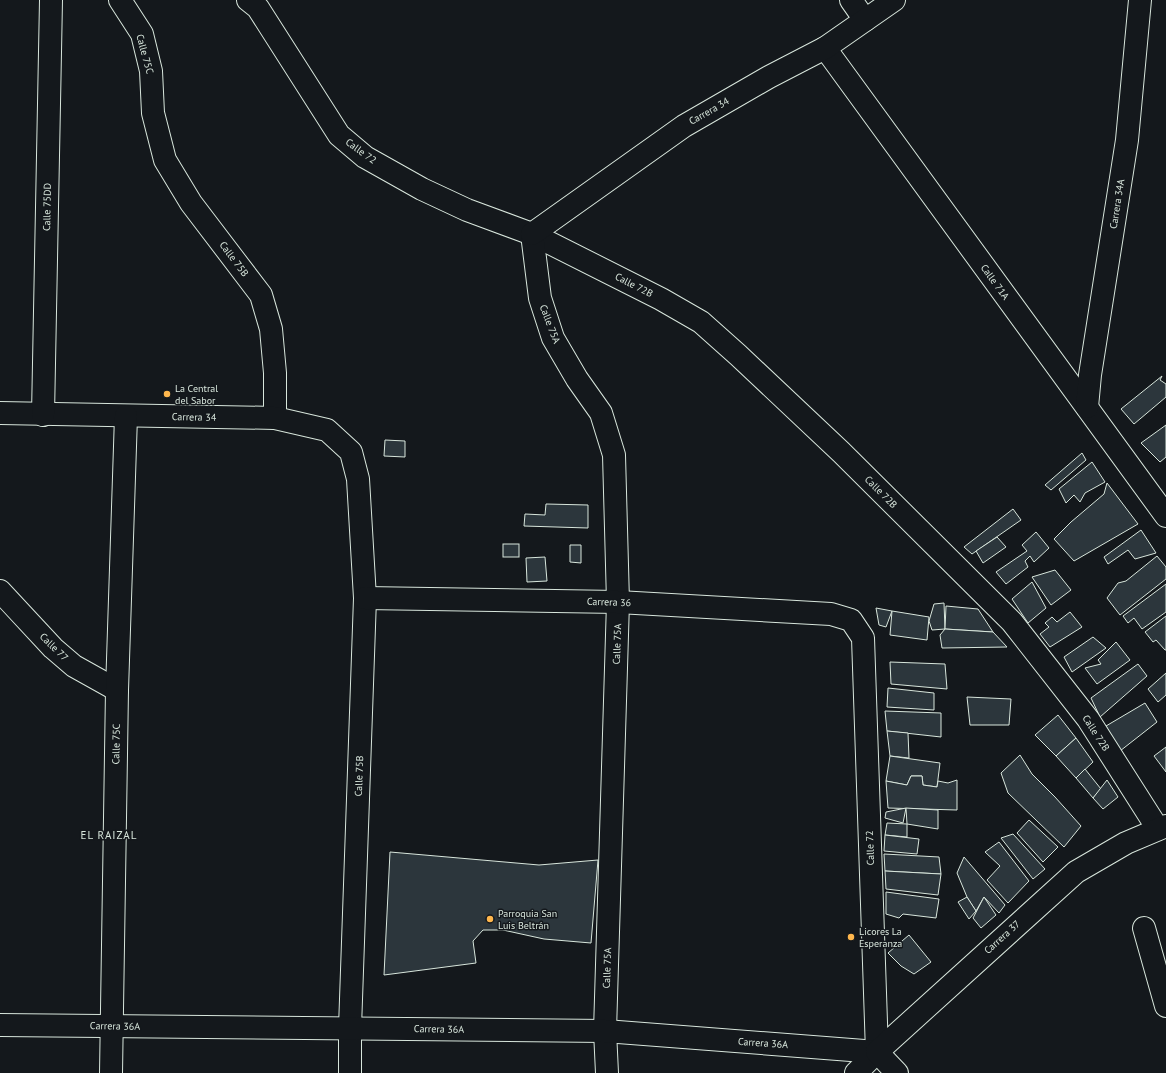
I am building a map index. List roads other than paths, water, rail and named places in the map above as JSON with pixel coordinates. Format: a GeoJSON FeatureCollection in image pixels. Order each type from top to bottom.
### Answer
{"type":"FeatureCollection","features":[{"type":"Feature","properties":{"kind":"street","name":"Calle 75DD"},"geometry":{"type":"LineString","coordinates":[[42,414],[51,0]]}},
{"type":"Feature","properties":{"kind":"street","name":"Calle 75C"},"geometry":{"type":"LineString","coordinates":[[120,0],[142,34],[151,71],[153,113]]}},
{"type":"Feature","properties":{"kind":"street"},"geometry":{"type":"LineString","coordinates":[[851,0],[865,20]]}},
{"type":"Feature","properties":{"kind":"street","name":"Carrera 34"},"geometry":{"type":"LineString","coordinates":[[532,234],[684,126],[768,77],[824,48],[894,0]]}},
{"type":"Feature","properties":{"kind":"street","name":"Carrera 34A"},"geometry":{"type":"LineString","coordinates":[[1087,407],[1090,375],[1127,140],[1140,0]]}},
{"type":"Feature","properties":{"kind":"street","name":"Calle 72"},"geometry":{"type":"LineString","coordinates":[[259,3],[339,135],[365,157],[435,195],[467,210],[532,234]]}},
{"type":"Feature","properties":{"kind":"street","name":"Calle 71A"},"geometry":{"type":"LineString","coordinates":[[824,48],[1166,516]]}},
{"type":"Feature","properties":{"kind":"street","name":"Calle 75B"},"geometry":{"type":"LineString","coordinates":[[153,113],[165,160],[191,203],[261,295],[271,329],[275,374],[275,418]]}},
{"type":"Feature","properties":{"kind":"street","name":"Calle 75A"},"geometry":{"type":"LineString","coordinates":[[532,234],[540,298],[553,338],[577,379],[601,413],[614,455],[618,602],[606,1031],[607,1073]]}},
{"type":"Feature","properties":{"kind":"street","name":"Calle 72B"},"geometry":{"type":"LineString","coordinates":[[532,234],[661,299],[701,322],[835,447],[1012,622],[1088,719],[1162,827]]}},
{"type":"Feature","properties":{"kind":"street","name":"Carrera 34"},"geometry":{"type":"LineString","coordinates":[[0,413],[275,418],[327,430],[350,452],[358,478]]}},
{"type":"Feature","properties":{"kind":"street","name":"Calle 75C"},"geometry":{"type":"LineString","coordinates":[[111,1073],[117,690],[126,416]]}},
{"type":"Feature","properties":{"kind":"street","name":"Calle 75B"},"geometry":{"type":"LineString","coordinates":[[350,1073],[350,1028],[365,598],[358,478]]}},
{"type":"Feature","properties":{"kind":"street","name":"Calle 77"},"geometry":{"type":"LineString","coordinates":[[0,591],[54,648],[74,666],[117,690]]}},
{"type":"Feature","properties":{"kind":"street","name":"Carrera 36"},"geometry":{"type":"LineString","coordinates":[[365,598],[618,602],[831,614],[851,620]]}},
{"type":"Feature","properties":{"kind":"street","name":"Calle 72"},"geometry":{"type":"LineString","coordinates":[[851,620],[863,638],[877,1052]]}},
{"type":"Feature","properties":{"kind":"street","name":"Carrera 37"},"geometry":{"type":"LineString","coordinates":[[856,1073],[877,1052],[1076,872],[1126,843],[1162,827]]}},
{"type":"Feature","properties":{"kind":"street"},"geometry":{"type":"LineString","coordinates":[[1144,928],[1166,1006]]}},
{"type":"Feature","properties":{"kind":"street","name":"Carrera 36A"},"geometry":{"type":"LineString","coordinates":[[0,1025],[606,1031],[877,1052]]}},
{"type":"Feature","properties":{"kind":"street"},"geometry":{"type":"LineString","coordinates":[[877,1052],[897,1073]]}},
{"type":"Feature","properties":{"kind":"place","name":"La Central del Sabor"},"geometry":{"type":"Point","coordinates":[167,394]}},
{"type":"Feature","properties":{"kind":"place","name":"Parroquia San Luis Beltrán"},"geometry":{"type":"Point","coordinates":[490,919]}},
{"type":"Feature","properties":{"kind":"place","name":"Licores La Esperanza"},"geometry":{"type":"Point","coordinates":[851,937]}},
{"type":"Feature","properties":{"kind":"district","name":"EL RAIZAL"},"geometry":{"type":"Point","coordinates":[109,835]}}]}
